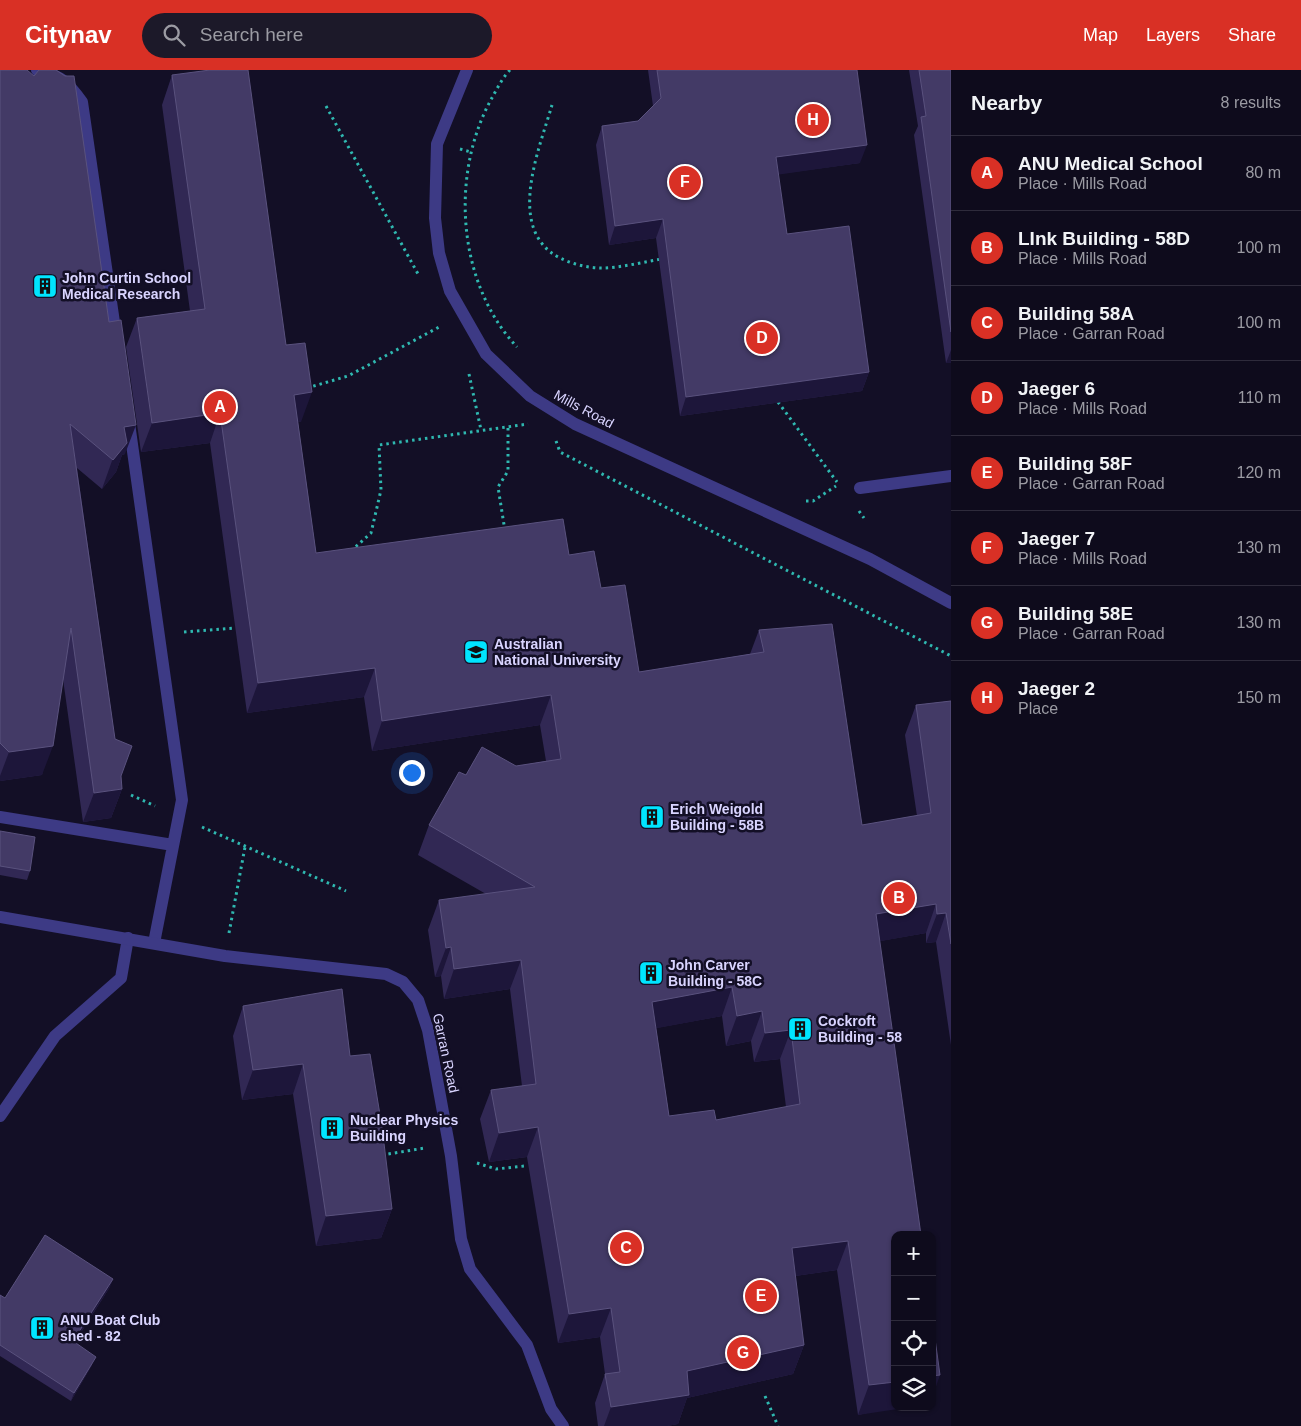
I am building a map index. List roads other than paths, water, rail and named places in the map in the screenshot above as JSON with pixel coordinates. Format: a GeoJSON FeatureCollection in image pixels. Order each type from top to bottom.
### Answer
{"type":"FeatureCollection","features":[{"type":"Feature","properties":{"kind":"street"},"geometry":{"type":"LineString","coordinates":[[37,70],[58,75],[69,84],[82,102],[118,345]]}},
{"type":"Feature","properties":{"kind":"street","name":"Mills Road"},"geometry":{"type":"LineString","coordinates":[[467,70],[438,144],[435,218],[439,253],[450,291],[486,354],[530,396],[575,424],[870,559],[951,603]]}},
{"type":"Feature","properties":{"kind":"street"},"geometry":{"type":"LineString","coordinates":[[127,414],[182,800],[154,943]]}},
{"type":"Feature","properties":{"kind":"street"},"geometry":{"type":"LineString","coordinates":[[860,488],[951,476]]}},
{"type":"Feature","properties":{"kind":"street"},"geometry":{"type":"LineString","coordinates":[[0,817],[173,845]]}},
{"type":"Feature","properties":{"kind":"street","name":"Garran Road"},"geometry":{"type":"LineString","coordinates":[[0,917],[225,956],[386,974],[403,982],[418,1000],[428,1030],[451,1156],[461,1239],[470,1269],[527,1344],[551,1409],[563,1426]]}},
{"type":"Feature","properties":{"kind":"street"},"geometry":{"type":"LineString","coordinates":[[0,1116],[56,1036],[120,978],[128,938]]}},
{"type":"Feature","properties":{"kind":"place","name":"Jaeger 2"},"geometry":{"type":"Point","coordinates":[813,120]}},
{"type":"Feature","properties":{"kind":"place","name":"Jaeger 7"},"geometry":{"type":"Point","coordinates":[685,182]}},
{"type":"Feature","properties":{"kind":"place","name":"John Curtin School Medical Research"},"geometry":{"type":"Point","coordinates":[45,286]}},
{"type":"Feature","properties":{"kind":"place","name":"Jaeger 6"},"geometry":{"type":"Point","coordinates":[762,338]}},
{"type":"Feature","properties":{"kind":"place","name":"ANU Medical School"},"geometry":{"type":"Point","coordinates":[220,407]}},
{"type":"Feature","properties":{"kind":"place","name":"Australian National University"},"geometry":{"type":"Point","coordinates":[476,652]}},
{"type":"Feature","properties":{"kind":"place","name":"Erich Weigold Building - 58B"},"geometry":{"type":"Point","coordinates":[652,817]}},
{"type":"Feature","properties":{"kind":"place","name":"LInk Building - 58D"},"geometry":{"type":"Point","coordinates":[899,898]}},
{"type":"Feature","properties":{"kind":"place","name":"John Carver Building - 58C"},"geometry":{"type":"Point","coordinates":[651,973]}},
{"type":"Feature","properties":{"kind":"place","name":"Cockroft Building - 58"},"geometry":{"type":"Point","coordinates":[800,1029]}},
{"type":"Feature","properties":{"kind":"place","name":"Nuclear Physics Building"},"geometry":{"type":"Point","coordinates":[332,1128]}},
{"type":"Feature","properties":{"kind":"place","name":"Building 58A"},"geometry":{"type":"Point","coordinates":[626,1248]}},
{"type":"Feature","properties":{"kind":"place","name":"Building 58F"},"geometry":{"type":"Point","coordinates":[761,1296]}},
{"type":"Feature","properties":{"kind":"place","name":"ANU Boat Club shed - 82"},"geometry":{"type":"Point","coordinates":[42,1328]}},
{"type":"Feature","properties":{"kind":"place","name":"Building 58E"},"geometry":{"type":"Point","coordinates":[743,1353]}}]}
